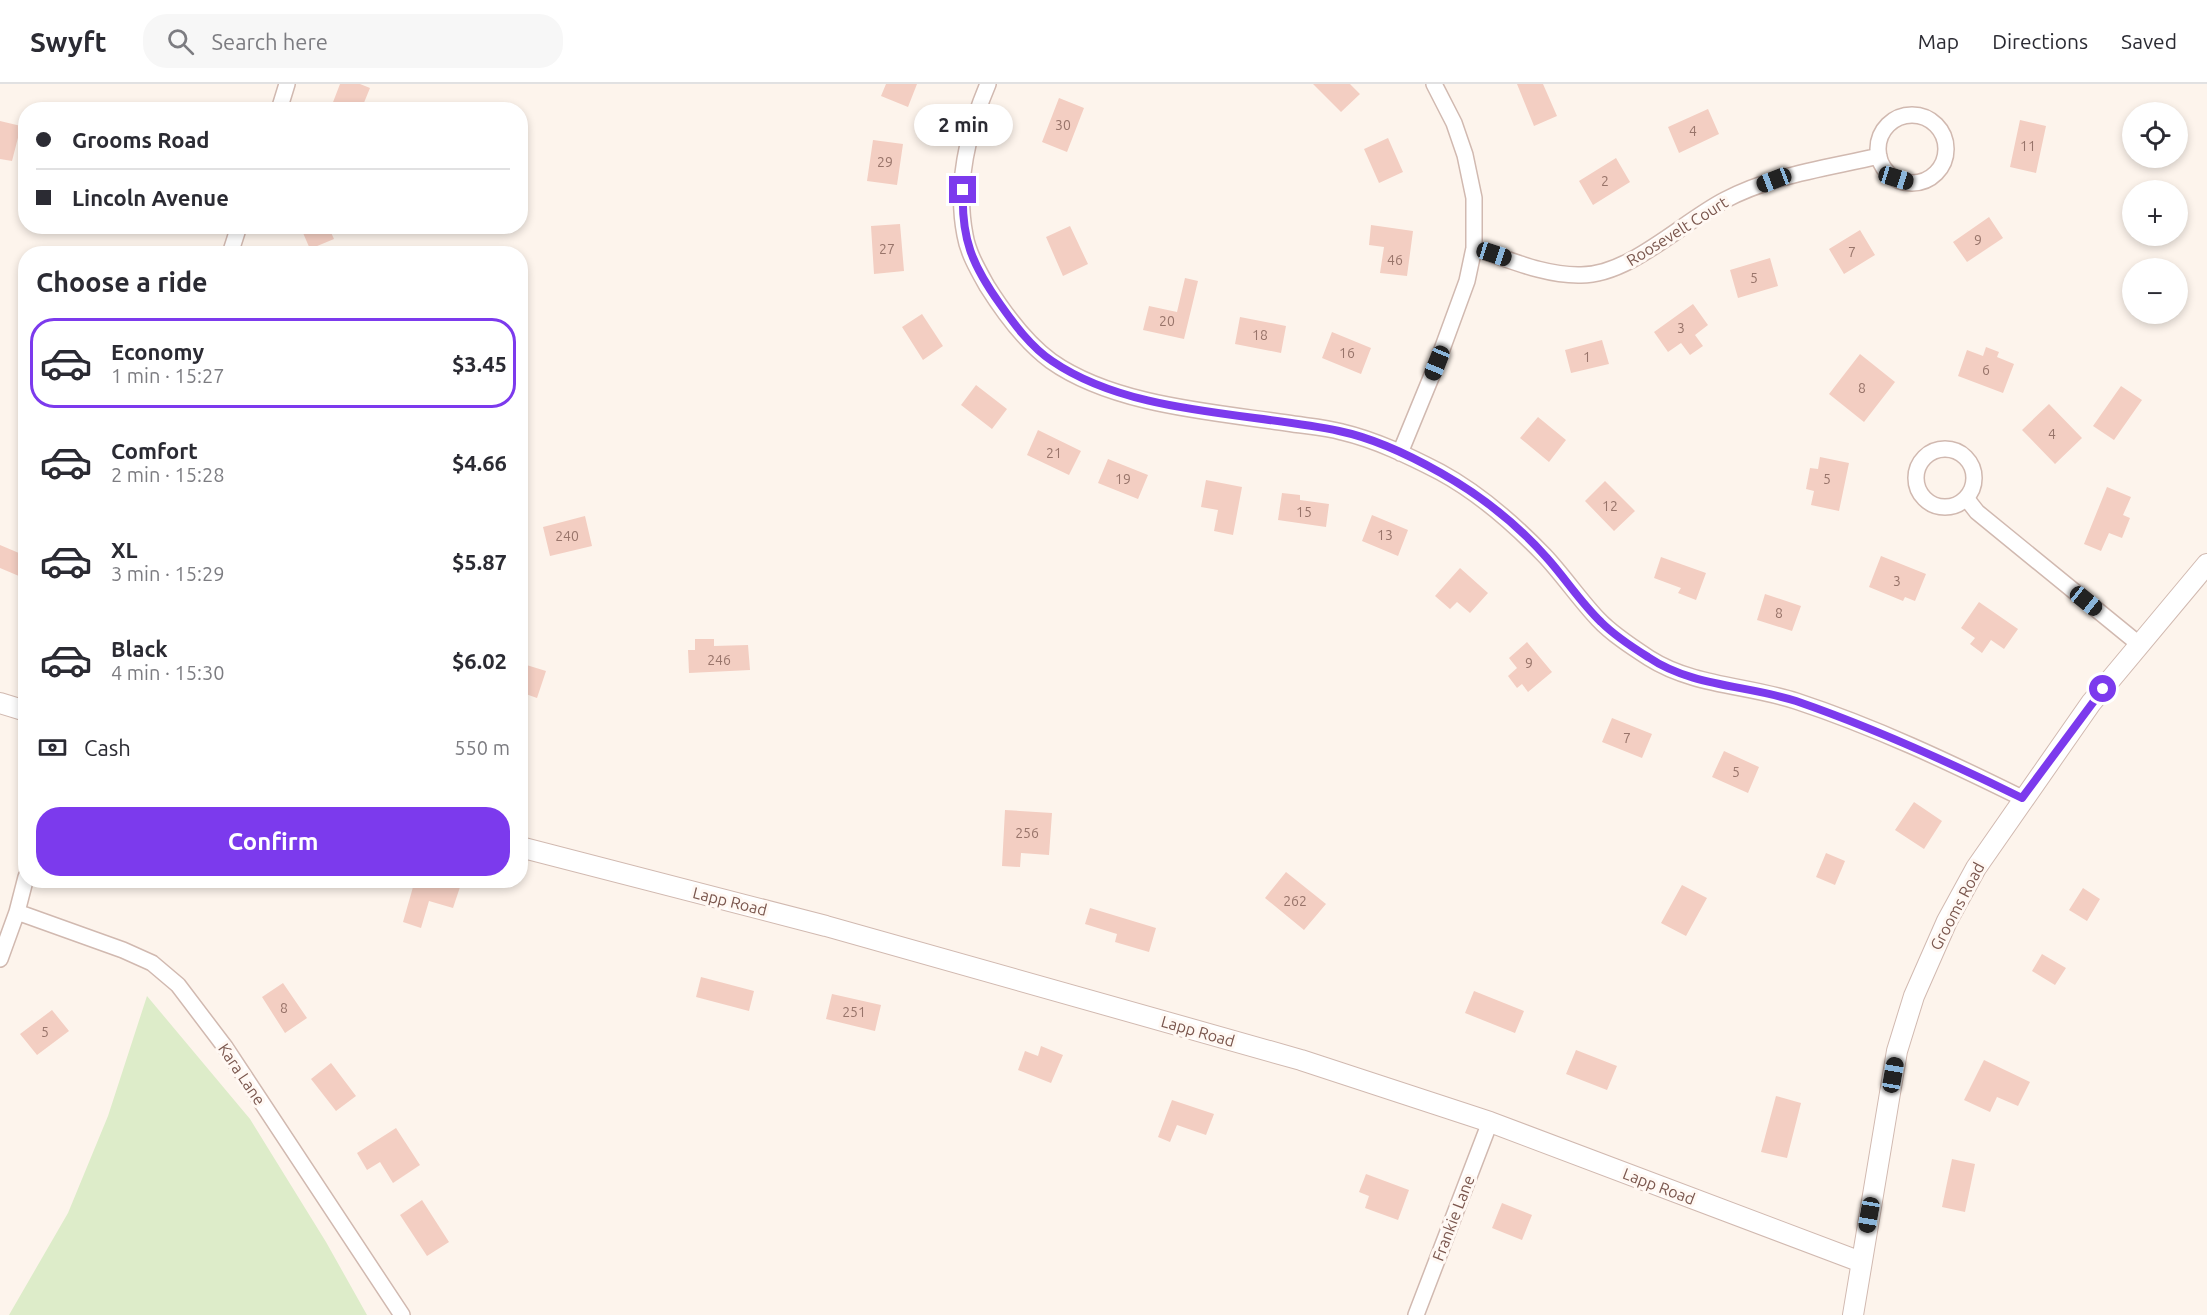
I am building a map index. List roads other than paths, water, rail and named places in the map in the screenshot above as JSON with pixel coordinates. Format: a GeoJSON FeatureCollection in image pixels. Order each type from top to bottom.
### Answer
{"type":"FeatureCollection","features":[{"type":"Feature","properties":{"kind":"street"},"geometry":{"type":"LineString","coordinates":[[281,102],[287,84]]}},
{"type":"Feature","properties":{"kind":"street"},"geometry":{"type":"LineString","coordinates":[[988,84],[977,110],[964,157],[962,206],[965,237],[975,265],[992,293],[1013,323],[1051,361],[1100,387],[1165,404],[1342,432],[1400,453],[1442,474],[1486,501],[1546,557],[1601,623],[1650,659],[1708,682],[1792,700],[1852,722],[1933,754],[2022,798]]}},
{"type":"Feature","properties":{"kind":"street"},"geometry":{"type":"LineString","coordinates":[[1400,453],[1437,363],[1467,281],[1474,248],[1474,198],[1465,155],[1455,123],[1434,84]]}},
{"type":"Feature","properties":{"kind":"street"},"geometry":{"type":"LineString","coordinates":[[1909,115],[1923,116],[1935,123],[1943,135],[1946,148],[1944,162],[1935,174],[1923,181],[1909,183],[1896,178],[1885,169],[1879,156],[1879,142],[1885,129],[1895,120],[1909,115]]}},
{"type":"Feature","properties":{"kind":"street","name":"Roosevelt Court"},"geometry":{"type":"LineString","coordinates":[[1474,248],[1552,272],[1581,275],[1602,272],[1623,265],[1726,199],[1774,180],[1879,156]]}},
{"type":"Feature","properties":{"kind":"street"},"geometry":{"type":"LineString","coordinates":[[1966,498],[1977,512],[2140,645]]}},
{"type":"Feature","properties":{"kind":"street","name":"Grooms Road"},"geometry":{"type":"LineString","coordinates":[[1852,1315],[1897,1051],[1914,996],[1956,903],[2022,798],[2091,703],[2207,564]]}},
{"type":"Feature","properties":{"kind":"street"},"geometry":{"type":"LineString","coordinates":[[0,703],[18,709]]}},
{"type":"Feature","properties":{"kind":"street","name":"Lapp Road"},"geometry":{"type":"LineString","coordinates":[[528,849],[826,926],[1289,1057],[1490,1122],[1861,1262]]}},
{"type":"Feature","properties":{"kind":"street"},"geometry":{"type":"LineString","coordinates":[[0,958],[23,888]]}},
{"type":"Feature","properties":{"kind":"street","name":"Kara Lane"},"geometry":{"type":"LineString","coordinates":[[17,912],[123,950],[152,963],[178,985],[225,1047],[402,1315]]}},
{"type":"Feature","properties":{"kind":"street","name":"Frankie Lane"},"geometry":{"type":"LineString","coordinates":[[1416,1315],[1490,1122]]}}]}
